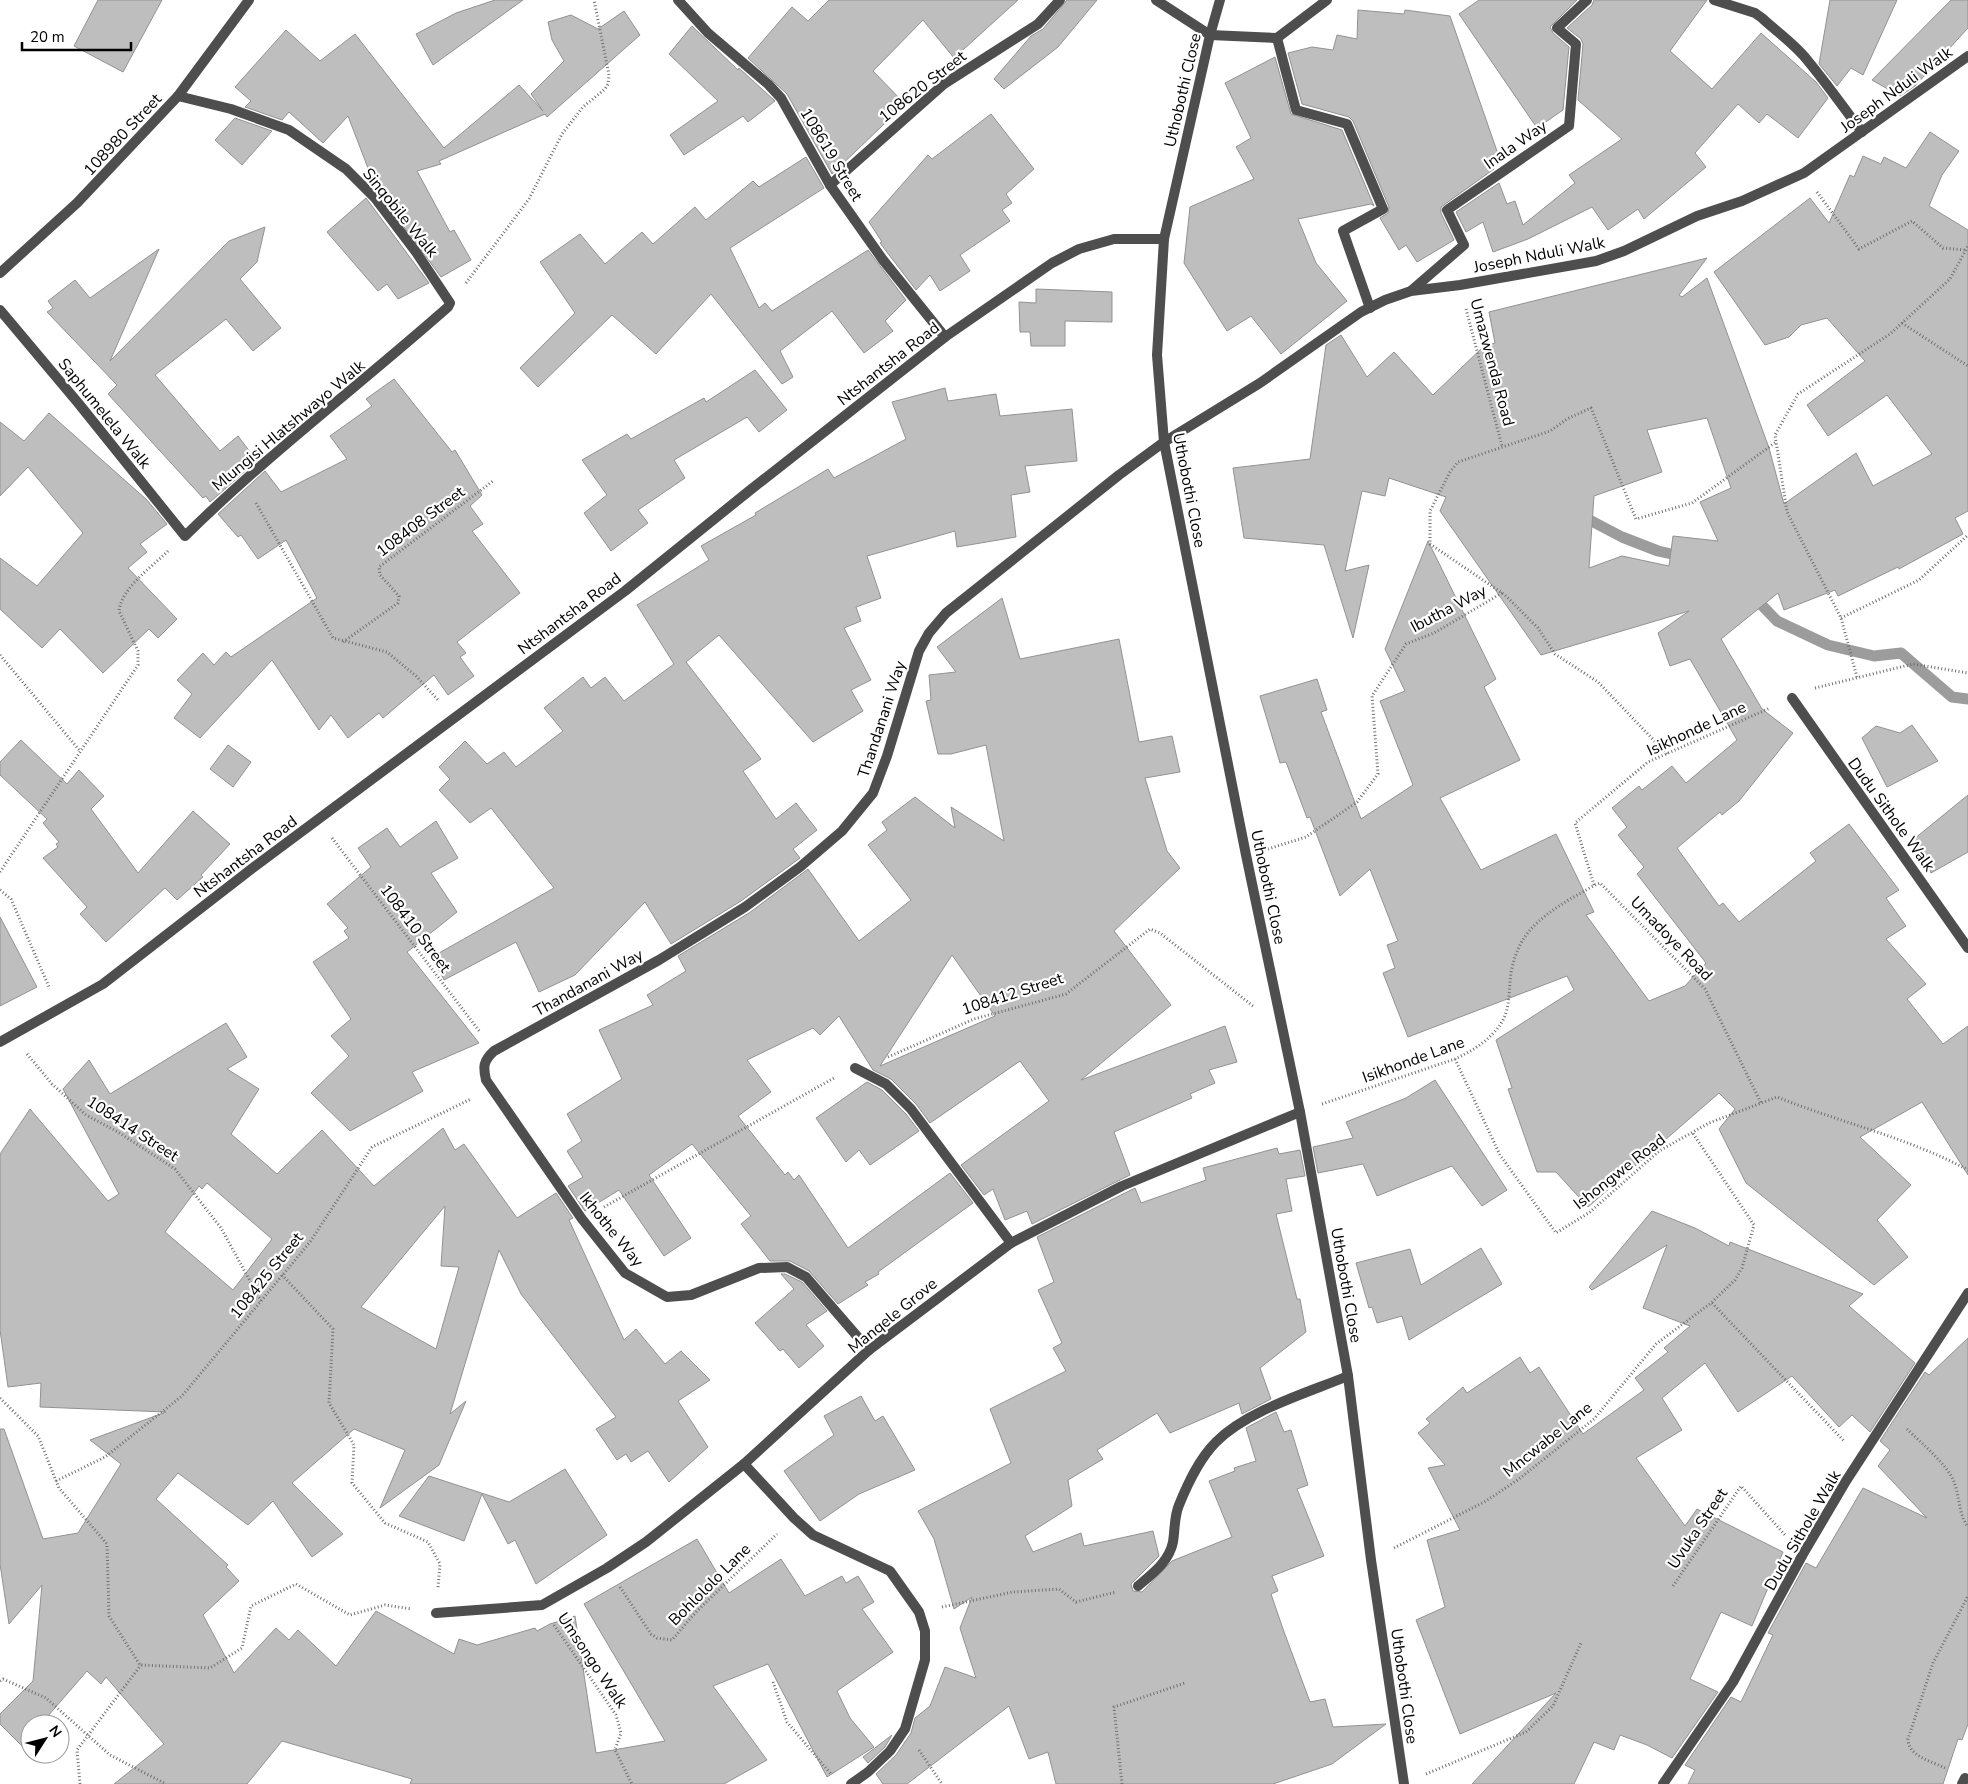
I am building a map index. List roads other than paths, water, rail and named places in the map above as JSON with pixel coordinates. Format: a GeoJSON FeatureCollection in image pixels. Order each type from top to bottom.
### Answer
{"type":"FeatureCollection","features":[{"type":"Feature","properties":{"kind":"street","name":"108980 Street"},"geometry":{"type":"LineString","coordinates":[[0,273],[77,203],[178,96],[249,0]]}},
{"type":"Feature","properties":{"kind":"street","name":"108619 Street"},"geometry":{"type":"LineString","coordinates":[[678,0],[708,32],[768,84],[781,98],[830,185],[883,260],[946,337]]}},
{"type":"Feature","properties":{"kind":"street","name":"108620 Street"},"geometry":{"type":"LineString","coordinates":[[830,185],[944,84],[1038,24],[1060,0]]}},
{"type":"Feature","properties":{"kind":"street"},"geometry":{"type":"LineString","coordinates":[[1156,0],[1210,35],[1277,38],[1327,0]]}},
{"type":"Feature","properties":{"kind":"street","name":"Uthobothi Close"},"geometry":{"type":"LineString","coordinates":[[1220,0],[1210,35],[1164,239],[1157,355],[1164,442],[1246,855],[1300,1112],[1348,1376],[1371,1560],[1404,1784]]}},
{"type":"Feature","properties":{"kind":"street","name":"Inala Way"},"geometry":{"type":"LineString","coordinates":[[1411,291],[1464,245],[1447,210],[1569,126],[1576,44],[1557,28],[1587,0]]}},
{"type":"Feature","properties":{"kind":"street"},"geometry":{"type":"LineString","coordinates":[[1714,0],[1762,18],[1808,60],[1862,132]]}},
{"type":"Feature","properties":{"kind":"street"},"geometry":{"type":"LineString","coordinates":[[1277,38],[1296,110],[1347,124],[1383,209],[1344,231],[1370,308]]}},
{"type":"Feature","properties":{"kind":"street","name":"Joseph Nduli Walk"},"geometry":{"type":"LineString","coordinates":[[1164,442],[1260,383],[1370,308],[1411,291],[1460,285],[1596,261],[1624,251],[1697,216],[1742,201],[1804,173],[1968,56]]}},
{"type":"Feature","properties":{"kind":"street","name":"Sinqobile Walk"},"geometry":{"type":"LineString","coordinates":[[178,96],[231,109],[289,130],[346,169],[375,198],[416,252],[450,303]]}},
{"type":"Feature","properties":{"kind":"street","name":"Ntshantsha Road"},"geometry":{"type":"LineString","coordinates":[[0,1042],[103,984],[318,820],[625,591],[946,337],[1052,263],[1079,249],[1114,239],[1164,239]]}},
{"type":"Feature","properties":{"kind":"street","name":"Mlungisi Hlatshwayo Walk"},"geometry":{"type":"LineString","coordinates":[[185,536],[242,481],[378,369],[450,303]]}},
{"type":"Feature","properties":{"kind":"street","name":"Saphumelela Walk"},"geometry":{"type":"LineString","coordinates":[[0,310],[79,404],[185,536]]}},
{"type":"Feature","properties":{"kind":"street","name":"Thandanani Way"},"geometry":{"type":"LineString","coordinates":[[492,1089],[486,1080],[483,1066],[486,1058],[494,1051],[659,960],[745,907],[800,867],[842,831],[873,793],[887,756],[919,651],[929,633],[946,613],[1119,475],[1164,442]]}},
{"type":"Feature","properties":{"kind":"street","name":"Dudu Sithole Walk"},"geometry":{"type":"LineString","coordinates":[[1792,698],[1968,948]]}},
{"type":"Feature","properties":{"kind":"street"},"geometry":{"type":"LineString","coordinates":[[854,1068],[886,1084],[906,1103],[1011,1243]]}},
{"type":"Feature","properties":{"kind":"street","name":"Ikhothe Way"},"geometry":{"type":"LineString","coordinates":[[492,1089],[582,1219],[625,1273],[667,1297],[690,1295],[759,1268],[787,1267],[806,1277],[869,1350]]}},
{"type":"Feature","properties":{"kind":"street","name":"Manqele Grove"},"geometry":{"type":"LineString","coordinates":[[436,1613],[542,1605],[607,1568],[646,1542],[744,1464],[869,1350],[1011,1243],[1122,1186],[1300,1112]]}},
{"type":"Feature","properties":{"kind":"street","name":"Dudu Sithole Walk"},"geometry":{"type":"LineString","coordinates":[[1663,1784],[1733,1682],[1803,1554],[1846,1481],[1862,1460],[1968,1293]]}},
{"type":"Feature","properties":{"kind":"street"},"geometry":{"type":"LineString","coordinates":[[1138,1586],[1162,1564],[1170,1552],[1176,1511],[1199,1464],[1216,1442],[1239,1425],[1272,1407],[1348,1376]]}},
{"type":"Feature","properties":{"kind":"street"},"geometry":{"type":"LineString","coordinates":[[744,1464],[794,1518],[813,1535],[890,1571],[919,1612],[925,1631],[925,1660],[905,1729],[890,1751],[868,1772],[850,1784]]}},
{"type":"Feature","properties":{"kind":"waterway"},"geometry":{"type":"LineString","coordinates":[[1580,515],[1622,537],[1658,551],[1685,557]]}},
{"type":"Feature","properties":{"kind":"waterway"},"geometry":{"type":"LineString","coordinates":[[1752,595],[1777,621],[1828,645],[1874,656],[1901,653],[1952,697],[1968,699]]}}]}
